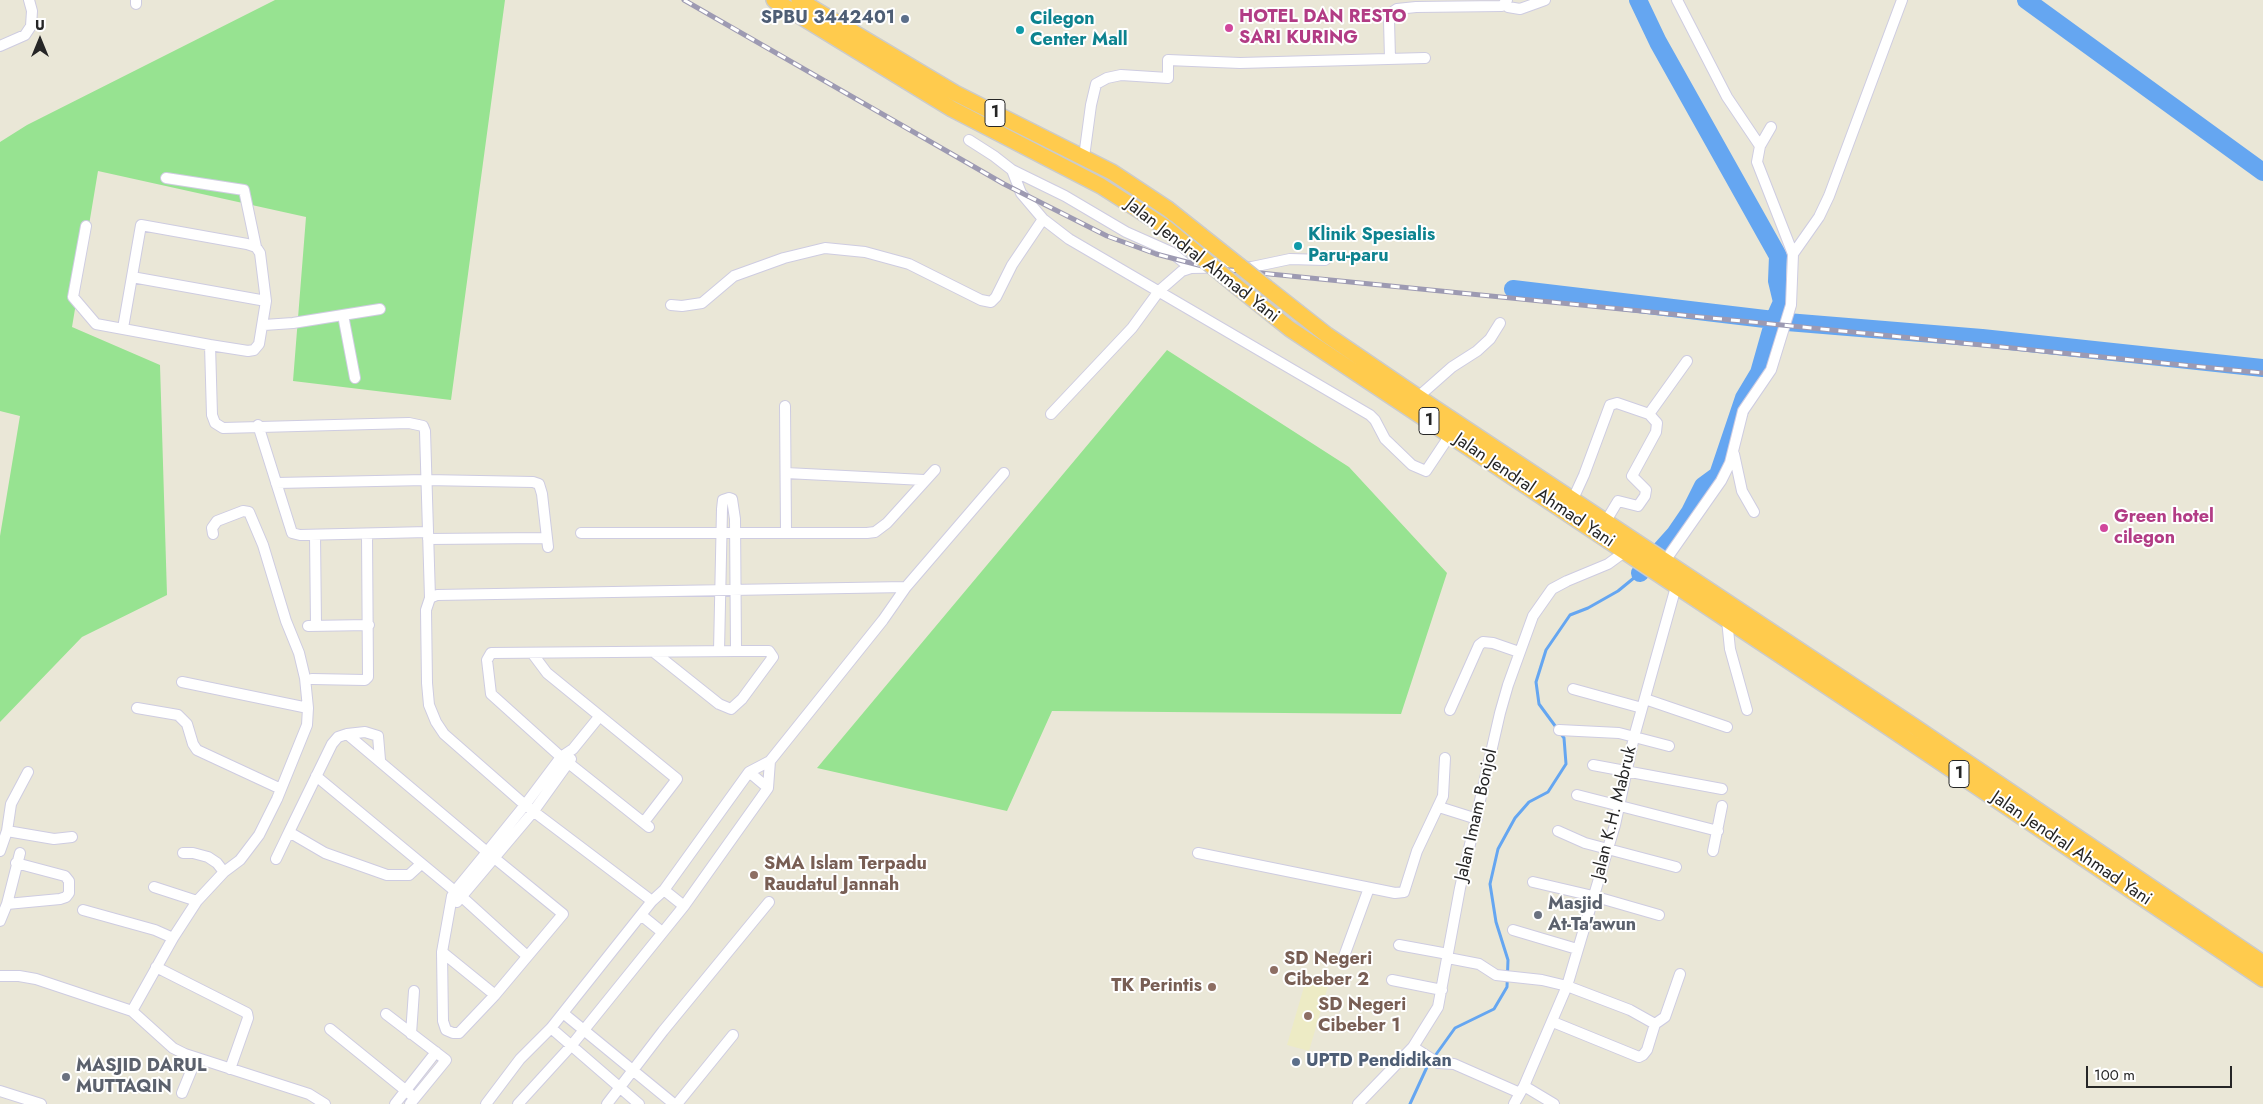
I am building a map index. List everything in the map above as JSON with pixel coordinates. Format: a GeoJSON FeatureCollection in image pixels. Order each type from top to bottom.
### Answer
{"type":"FeatureCollection","features":[{"type":"Feature","properties":{"kind":"highway","name":"Jalan Jendral Ahmad Yani"},"geometry":{"type":"LineString","coordinates":[[774,0],[952,109],[1100,186],[1165,227],[1290,329],[1450,435],[1645,556],[1661,564],[1728,620],[2263,979]]}},
{"type":"Feature","properties":{"kind":"highway","name":"Jalan Jendral Ahmad Yani"},"geometry":{"type":"LineString","coordinates":[[799,0],[955,93],[1084,157],[1143,191],[1327,335],[1606,521],[1631,547]]}},
{"type":"Feature","properties":{"kind":"highway","name":"Jalan Jendral Ahmad Yani"},"geometry":{"type":"LineString","coordinates":[[1679,579],[1907,722],[2263,963]]}},
{"type":"Feature","properties":{"kind":"street"},"geometry":{"type":"LineString","coordinates":[[0,46],[25,34],[31,26],[32,11],[28,0]]}},
{"type":"Feature","properties":{"kind":"street"},"geometry":{"type":"LineString","coordinates":[[1390,59],[1389,20],[1391,13],[1397,9],[1416,6],[1502,6],[1506,2],[1508,6],[1520,9],[1545,0]]}},
{"type":"Feature","properties":{"kind":"street"},"geometry":{"type":"LineString","coordinates":[[1677,0],[1727,97],[1760,146]]}},
{"type":"Feature","properties":{"kind":"street"},"geometry":{"type":"LineString","coordinates":[[1793,254],[1819,217],[1829,196],[1902,0]]}},
{"type":"Feature","properties":{"kind":"street"},"geometry":{"type":"LineString","coordinates":[[1084,157],[1091,105],[1096,84],[1107,78],[1121,75],[1168,78],[1168,60],[1240,63],[1425,58]]}},
{"type":"Feature","properties":{"kind":"street"},"geometry":{"type":"LineString","coordinates":[[1661,564],[1721,481],[1733,450],[1743,411],[1766,380],[1776,359],[1785,320],[1791,305],[1793,254],[1757,162],[1760,146],[1771,127]]}},
{"type":"Feature","properties":{"kind":"street"},"geometry":{"type":"LineString","coordinates":[[970,140],[1012,170],[1065,196],[1126,232],[1171,252],[1191,268]]}},
{"type":"Feature","properties":{"kind":"street"},"geometry":{"type":"LineString","coordinates":[[1012,170],[1021,193],[1043,219],[1069,239],[1159,291],[1216,327],[1370,415],[1375,420],[1385,439],[1401,456],[1419,469],[1426,471],[1450,435]]}},
{"type":"Feature","properties":{"kind":"street"},"geometry":{"type":"LineString","coordinates":[[86,226],[73,296],[96,324],[210,345],[248,351],[254,350],[260,344],[266,301],[260,253],[256,247],[244,190],[166,178]]}},
{"type":"Feature","properties":{"kind":"street"},"geometry":{"type":"LineString","coordinates":[[671,305],[682,306],[702,303],[734,276],[784,258],[825,248],[865,252],[909,264],[981,300],[990,302],[996,298],[1012,265],[1043,219]]}},
{"type":"Feature","properties":{"kind":"street"},"geometry":{"type":"LineString","coordinates":[[123,328],[141,225],[256,247]]}},
{"type":"Feature","properties":{"kind":"street"},"geometry":{"type":"LineString","coordinates":[[1051,414],[1132,328],[1159,291],[1175,275],[1191,268],[1252,267],[1290,259],[1325,260]]}},
{"type":"Feature","properties":{"kind":"street"},"geometry":{"type":"LineString","coordinates":[[132,277],[266,301]]}},
{"type":"Feature","properties":{"kind":"street"},"geometry":{"type":"LineString","coordinates":[[264,324],[293,323],[380,310]]}},
{"type":"Feature","properties":{"kind":"street"},"geometry":{"type":"LineString","coordinates":[[343,315],[355,378]]}},
{"type":"Feature","properties":{"kind":"street"},"geometry":{"type":"LineString","coordinates":[[1418,397],[1452,367],[1478,351],[1490,339],[1500,323]]}},
{"type":"Feature","properties":{"kind":"street"},"geometry":{"type":"LineString","coordinates":[[210,345],[212,416],[215,423],[223,428],[258,425],[418,424],[423,426],[425,431],[430,598],[426,610],[427,683],[429,705],[436,722],[444,734],[529,809],[652,901]]}},
{"type":"Feature","properties":{"kind":"street"},"geometry":{"type":"LineString","coordinates":[[1649,414],[1687,361]]}},
{"type":"Feature","properties":{"kind":"street"},"geometry":{"type":"LineString","coordinates":[[1573,500],[1610,405],[1617,402],[1649,414],[1657,423],[1656,432],[1632,476],[1646,490],[1645,496],[1638,506],[1618,501],[1606,521]]}},
{"type":"Feature","properties":{"kind":"street"},"geometry":{"type":"LineString","coordinates":[[785,406],[786,532]]}},
{"type":"Feature","properties":{"kind":"street"},"geometry":{"type":"LineString","coordinates":[[258,425],[276,483],[292,533],[428,536],[548,542],[539,484],[501,480],[276,483]]}},
{"type":"Feature","properties":{"kind":"street"},"geometry":{"type":"LineString","coordinates":[[1733,450],[1742,491],[1754,512]]}},
{"type":"Feature","properties":{"kind":"street"},"geometry":{"type":"LineString","coordinates":[[581,533],[786,532],[861,534],[875,532],[887,523],[935,470]]}},
{"type":"Feature","properties":{"kind":"street"},"geometry":{"type":"LineString","coordinates":[[786,473],[924,480]]}},
{"type":"Feature","properties":{"kind":"street"},"geometry":{"type":"LineString","coordinates":[[486,1104],[520,1059],[551,1028],[652,901],[664,890],[749,772],[770,761],[883,620],[906,587],[1004,473]]}},
{"type":"Feature","properties":{"kind":"street"},"geometry":{"type":"LineString","coordinates":[[718,651],[723,500],[729,498],[732,500],[734,507],[736,651]]}},
{"type":"Feature","properties":{"kind":"street"},"geometry":{"type":"LineString","coordinates":[[132,1011],[173,938],[197,901],[224,872],[240,860],[259,835],[281,789],[307,726],[308,708],[305,678],[299,653],[286,621],[263,545],[249,512],[243,511],[216,521],[212,528],[213,534]]}},
{"type":"Feature","properties":{"kind":"street"},"geometry":{"type":"LineString","coordinates":[[312,679],[365,680],[368,678],[367,534]]}},
{"type":"Feature","properties":{"kind":"street"},"geometry":{"type":"LineString","coordinates":[[315,535],[312,626],[369,625]]}},
{"type":"Feature","properties":{"kind":"street","name":"Jalan Imam Bonjol"},"geometry":{"type":"LineString","coordinates":[[1358,1104],[1413,1047],[1438,1007],[1460,888],[1500,713],[1536,611],[1552,589],[1608,564],[1631,547]]}},
{"type":"Feature","properties":{"kind":"street","name":"Jalan K.H. Mabruk"},"geometry":{"type":"LineString","coordinates":[[1514,1104],[1553,1022],[1567,986],[1608,848],[1634,737],[1679,579]]}},
{"type":"Feature","properties":{"kind":"street"},"geometry":{"type":"LineString","coordinates":[[430,598],[447,595],[906,587]]}},
{"type":"Feature","properties":{"kind":"street"},"geometry":{"type":"LineString","coordinates":[[1728,620],[1730,649],[1747,710]]}},
{"type":"Feature","properties":{"kind":"street"},"geometry":{"type":"LineString","coordinates":[[1450,710],[1479,645],[1483,642],[1493,643],[1520,652]]}},
{"type":"Feature","properties":{"kind":"street"},"geometry":{"type":"LineString","coordinates":[[532,654],[547,673],[677,779],[646,825],[565,760],[491,694],[487,660],[489,654],[718,651],[769,651],[774,657],[742,699],[731,708],[719,704],[655,653]]}},
{"type":"Feature","properties":{"kind":"street"},"geometry":{"type":"LineString","coordinates":[[182,682],[308,708]]}},
{"type":"Feature","properties":{"kind":"street"},"geometry":{"type":"LineString","coordinates":[[1573,689],[1644,703],[1727,728]]}},
{"type":"Feature","properties":{"kind":"street"},"geometry":{"type":"LineString","coordinates":[[136,708],[178,715],[187,724],[193,744],[197,750],[281,789]]}},
{"type":"Feature","properties":{"kind":"street"},"geometry":{"type":"LineString","coordinates":[[347,734],[490,855],[566,916],[527,956],[462,1031],[453,1033],[446,1030],[443,1021],[442,952],[451,904],[490,855],[529,809],[599,717]]}},
{"type":"Feature","properties":{"kind":"street"},"geometry":{"type":"LineString","coordinates":[[1559,730],[1619,733],[1669,746]]}},
{"type":"Feature","properties":{"kind":"street"},"geometry":{"type":"LineString","coordinates":[[276,859],[332,744],[338,737],[359,732],[376,734],[380,744],[380,760]]}},
{"type":"Feature","properties":{"kind":"street"},"geometry":{"type":"LineString","coordinates":[[1198,853],[1394,893],[1404,892],[1417,851],[1439,807],[1444,787],[1445,758]]}},
{"type":"Feature","properties":{"kind":"street"},"geometry":{"type":"LineString","coordinates":[[518,1104],[572,1046],[684,906],[768,788],[770,761]]}},
{"type":"Feature","properties":{"kind":"street"},"geometry":{"type":"LineString","coordinates":[[1593,765],[1722,789]]}},
{"type":"Feature","properties":{"kind":"street"},"geometry":{"type":"LineString","coordinates":[[0,851],[7,831],[11,804],[28,772]]}},
{"type":"Feature","properties":{"kind":"street"},"geometry":{"type":"LineString","coordinates":[[749,772],[768,788]]}},
{"type":"Feature","properties":{"kind":"street"},"geometry":{"type":"LineString","coordinates":[[316,776],[458,894],[527,956]]}},
{"type":"Feature","properties":{"kind":"street"},"geometry":{"type":"LineString","coordinates":[[1577,795],[1619,807],[1718,830]]}},
{"type":"Feature","properties":{"kind":"street"},"geometry":{"type":"LineString","coordinates":[[1713,851],[1722,806]]}},
{"type":"Feature","properties":{"kind":"street"},"geometry":{"type":"LineString","coordinates":[[1439,807],[1477,819]]}},
{"type":"Feature","properties":{"kind":"street"},"geometry":{"type":"LineString","coordinates":[[1558,830],[1585,843],[1676,867]]}},
{"type":"Feature","properties":{"kind":"street"},"geometry":{"type":"LineString","coordinates":[[7,831],[54,839],[72,837]]}},
{"type":"Feature","properties":{"kind":"street"},"geometry":{"type":"LineString","coordinates":[[289,832],[325,853],[387,875],[409,875],[421,864]]}},
{"type":"Feature","properties":{"kind":"street"},"geometry":{"type":"LineString","coordinates":[[183,853],[193,852],[208,857],[217,863],[224,872]]}},
{"type":"Feature","properties":{"kind":"street"},"geometry":{"type":"LineString","coordinates":[[0,921],[7,904],[18,858],[65,876],[69,881],[69,893],[66,897],[7,904]]}},
{"type":"Feature","properties":{"kind":"street"},"geometry":{"type":"LineString","coordinates":[[1533,882],[1594,896],[1659,915]]}},
{"type":"Feature","properties":{"kind":"street"},"geometry":{"type":"LineString","coordinates":[[154,887],[197,901]]}},
{"type":"Feature","properties":{"kind":"street"},"geometry":{"type":"LineString","coordinates":[[1343,958],[1370,888]]}},
{"type":"Feature","properties":{"kind":"street"},"geometry":{"type":"LineString","coordinates":[[664,890],[684,906]]}},
{"type":"Feature","properties":{"kind":"street"},"geometry":{"type":"LineString","coordinates":[[607,1104],[769,902]]}},
{"type":"Feature","properties":{"kind":"street"},"geometry":{"type":"LineString","coordinates":[[83,910],[155,930],[173,938]]}},
{"type":"Feature","properties":{"kind":"street"},"geometry":{"type":"LineString","coordinates":[[641,915],[662,932]]}},
{"type":"Feature","properties":{"kind":"street"},"geometry":{"type":"LineString","coordinates":[[1513,930],[1578,949]]}},
{"type":"Feature","properties":{"kind":"street"},"geometry":{"type":"LineString","coordinates":[[1399,945],[1479,964],[1496,975],[1542,980],[1567,986],[1630,1010],[1655,1024]]}},
{"type":"Feature","properties":{"kind":"street"},"geometry":{"type":"LineString","coordinates":[[442,952],[495,995]]}},
{"type":"Feature","properties":{"kind":"street"},"geometry":{"type":"LineString","coordinates":[[156,967],[247,1012],[248,1018],[230,1069]]}},
{"type":"Feature","properties":{"kind":"street"},"geometry":{"type":"LineString","coordinates":[[1553,1022],[1639,1057],[1647,1050],[1655,1024],[1665,1017],[1680,974]]}},
{"type":"Feature","properties":{"kind":"street"},"geometry":{"type":"LineString","coordinates":[[0,976],[19,976],[36,979],[132,1011],[173,1048],[196,1060],[308,1094],[325,1104]]}},
{"type":"Feature","properties":{"kind":"street"},"geometry":{"type":"LineString","coordinates":[[1392,980],[1442,990]]}},
{"type":"Feature","properties":{"kind":"street"},"geometry":{"type":"LineString","coordinates":[[411,1034],[414,991]]}},
{"type":"Feature","properties":{"kind":"street"},"geometry":{"type":"LineString","coordinates":[[562,1013],[675,1104],[733,1035]]}},
{"type":"Feature","properties":{"kind":"street"},"geometry":{"type":"LineString","coordinates":[[330,1029],[406,1090],[412,1101],[446,1060],[386,1014]]}},
{"type":"Feature","properties":{"kind":"street"},"geometry":{"type":"LineString","coordinates":[[551,1028],[639,1104]]}},
{"type":"Feature","properties":{"kind":"street"},"geometry":{"type":"LineString","coordinates":[[1413,1047],[1434,1060],[1454,1064],[1554,1104]]}},
{"type":"Feature","properties":{"kind":"street"},"geometry":{"type":"LineString","coordinates":[[395,1104],[436,1052]]}},
{"type":"Feature","properties":{"kind":"street"},"geometry":{"type":"LineString","coordinates":[[182,1093],[196,1060]]}},
{"type":"Feature","properties":{"kind":"street"},"geometry":{"type":"LineString","coordinates":[[0,1091],[40,1104]]}},
{"type":"Feature","properties":{"kind":"shaded area","name":"SD Negeri Cibeber 1"},"geometry":{"type":"Polygon","coordinates":[[[1306,980],[1328,986],[1309,1051],[1287,1045],[1306,980]]]}},
{"type":"Feature","properties":{"kind":"green space"},"geometry":{"type":"Polygon","coordinates":[[[275,0],[505,0],[451,400],[293,381],[306,217],[98,171],[72,327],[160,365],[167,595],[82,637],[0,722],[0,536],[20,416],[0,411],[0,142],[27,125],[275,0]]]}},
{"type":"Feature","properties":{"kind":"green space"},"geometry":{"type":"Polygon","coordinates":[[[1167,350],[1349,467],[1447,573],[1401,714],[1052,711],[1007,811],[817,768],[1167,350]]]}},
{"type":"Feature","properties":{"kind":"waterway"},"geometry":{"type":"LineString","coordinates":[[1638,0],[1658,42],[1778,256],[1777,281],[1782,302],[1774,320],[1759,373],[1744,398],[1718,475],[1703,486],[1690,512],[1675,534],[1640,573]]}},
{"type":"Feature","properties":{"kind":"waterway"},"geometry":{"type":"LineString","coordinates":[[2026,0],[2263,172]]}},
{"type":"Feature","properties":{"kind":"waterway"},"geometry":{"type":"LineString","coordinates":[[1513,289],[1782,321]]}},
{"type":"Feature","properties":{"kind":"waterway"},"geometry":{"type":"LineString","coordinates":[[1787,322],[1982,338],[2263,368]]}},
{"type":"Feature","properties":{"kind":"waterway"},"geometry":{"type":"LineString","coordinates":[[1410,1104],[1427,1067],[1455,1028],[1494,1009],[1507,987],[1508,960],[1496,922],[1490,884],[1498,849],[1515,818],[1529,802],[1548,792],[1566,764],[1564,738],[1539,704],[1536,682],[1546,650],[1570,615],[1588,608],[1618,591],[1640,573]]}},
{"type":"Feature","properties":{"kind":"railway"},"geometry":{"type":"LineString","coordinates":[[684,0],[1004,184],[1107,236],[1156,254],[1210,268],[2263,373]]}},
{"type":"Feature","properties":{"kind":"place","name":"SPBU 3442401"},"geometry":{"type":"Point","coordinates":[905,19]}},
{"type":"Feature","properties":{"kind":"place","name":"HOTEL DAN RESTO SARI KURING"},"geometry":{"type":"Point","coordinates":[1229,28]}},
{"type":"Feature","properties":{"kind":"place","name":"Cilegon Center Mall"},"geometry":{"type":"Point","coordinates":[1020,30]}},
{"type":"Feature","properties":{"kind":"place","name":"Klinik Spesialis Paru-paru"},"geometry":{"type":"Point","coordinates":[1298,246]}},
{"type":"Feature","properties":{"kind":"place","name":"Green hotel cilegon"},"geometry":{"type":"Point","coordinates":[2104,528]}},
{"type":"Feature","properties":{"kind":"place","name":"SMA Islam Terpadu Raudatul Jannah"},"geometry":{"type":"Point","coordinates":[754,875]}},
{"type":"Feature","properties":{"kind":"place","name":"Masjid At-Ta'awun"},"geometry":{"type":"Point","coordinates":[1538,915]}},
{"type":"Feature","properties":{"kind":"place","name":"SD Negeri Cibeber 2"},"geometry":{"type":"Point","coordinates":[1274,970]}},
{"type":"Feature","properties":{"kind":"place","name":"TK Perintis"},"geometry":{"type":"Point","coordinates":[1212,987]}},
{"type":"Feature","properties":{"kind":"place","name":"SD Negeri Cibeber 1"},"geometry":{"type":"Point","coordinates":[1308,1016]}},
{"type":"Feature","properties":{"kind":"place","name":"UPTD Pendidikan"},"geometry":{"type":"Point","coordinates":[1296,1062]}},
{"type":"Feature","properties":{"kind":"place","name":"MASJID DARUL MUTTAQIN"},"geometry":{"type":"Point","coordinates":[66,1077]}}]}
